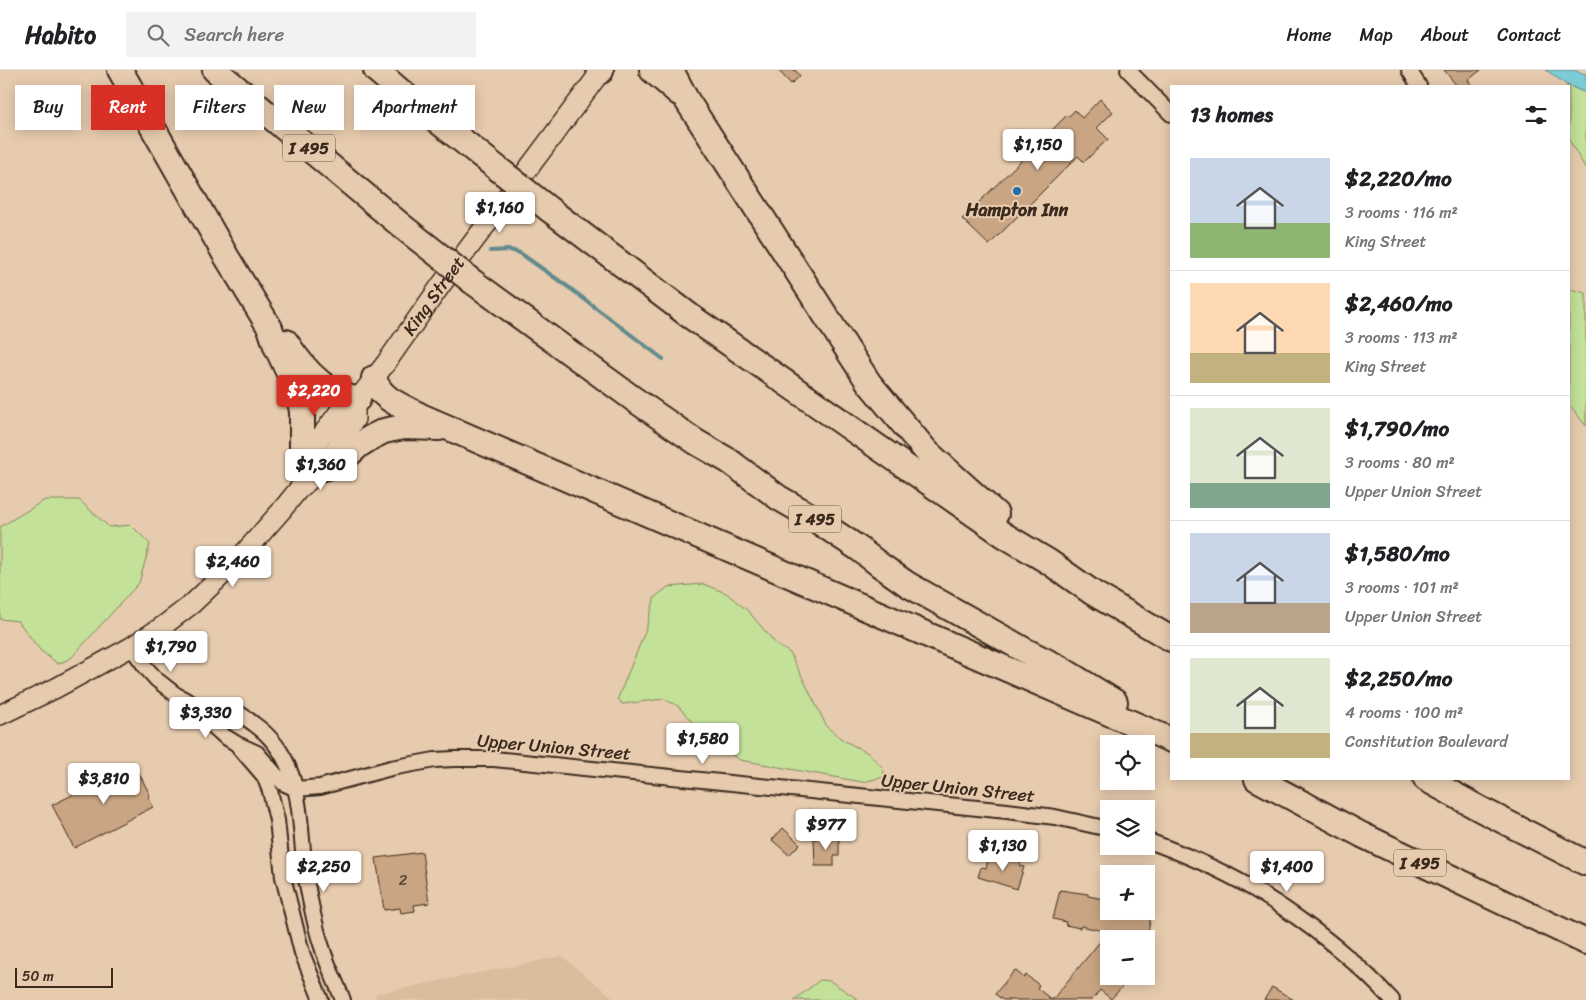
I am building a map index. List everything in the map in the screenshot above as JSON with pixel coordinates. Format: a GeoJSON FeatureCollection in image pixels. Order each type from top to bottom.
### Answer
{"type":"FeatureCollection","features":[{"type":"Feature","properties":{"kind":"highway"},"geometry":{"type":"LineString","coordinates":[[120,70],[226,256],[270,328],[299,398],[312,467],[338,464],[359,445],[384,431],[403,427],[450,429]]}},
{"type":"Feature","properties":{"kind":"highway","name":"I 495"},"geometry":{"type":"LineString","coordinates":[[215,70],[403,227],[473,282],[635,400],[696,442],[729,461],[779,498],[850,543],[907,584],[1058,667],[1102,695],[1170,732]]}},
{"type":"Feature","properties":{"kind":"highway"},"geometry":{"type":"LineString","coordinates":[[376,70],[550,210],[690,316],[1004,535],[1050,562],[1092,593],[1170,638]]}},
{"type":"Feature","properties":{"kind":"highway"},"geometry":{"type":"LineString","coordinates":[[652,70],[686,100]]}},
{"type":"Feature","properties":{"kind":"highway"},"geometry":{"type":"LineString","coordinates":[[671,70],[686,100],[869,383],[927,452],[999,517],[1134,618]]}},
{"type":"Feature","properties":{"kind":"highway"},"geometry":{"type":"LineString","coordinates":[[270,328],[286,342],[300,361],[319,381],[335,393],[356,401]]}},
{"type":"Feature","properties":{"kind":"highway"},"geometry":{"type":"LineString","coordinates":[[374,378],[376,386],[386,398],[450,429],[1170,740]]}},
{"type":"Feature","properties":{"kind":"highway","name":"I 495"},"geometry":{"type":"LineString","coordinates":[[1259,780],[1362,835],[1586,942]]}},
{"type":"Feature","properties":{"kind":"highway"},"geometry":{"type":"LineString","coordinates":[[1428,780],[1586,863]]}},
{"type":"Feature","properties":{"kind":"main road","name":"King Street"},"geometry":{"type":"LineString","coordinates":[[0,715],[56,688],[131,647],[163,626],[213,585],[260,535],[298,490],[312,467],[319,438],[342,408],[356,401],[374,378],[504,199],[601,70]]}},
{"type":"Feature","properties":{"kind":"street"},"geometry":{"type":"LineString","coordinates":[[1128,70],[1170,113]]}},
{"type":"Feature","properties":{"kind":"street"},"geometry":{"type":"LineString","coordinates":[[1409,70],[1418,85]]}},
{"type":"Feature","properties":{"kind":"street"},"geometry":{"type":"LineString","coordinates":[[131,647],[157,680],[175,694],[202,709],[212,725],[224,736],[257,753],[283,783],[296,789]]}},
{"type":"Feature","properties":{"kind":"street"},"geometry":{"type":"LineString","coordinates":[[202,709],[225,708],[243,716],[263,731],[276,744],[289,765],[296,789],[306,875],[316,928],[324,954],[343,1000]]}},
{"type":"Feature","properties":{"kind":"street"},"geometry":{"type":"LineString","coordinates":[[237,744],[264,776],[270,790],[277,820],[283,877],[302,953],[321,1000]]}},
{"type":"Feature","properties":{"kind":"street","name":"Upper Union Street"},"geometry":{"type":"LineString","coordinates":[[296,789],[320,787],[391,768],[436,760],[454,758],[494,759],[1007,811],[1056,817],[1100,827]]}},
{"type":"Feature","properties":{"kind":"street"},"geometry":{"type":"LineString","coordinates":[[1155,844],[1222,872],[1278,904],[1348,957],[1392,1000]]}},
{"type":"Feature","properties":{"kind":"shaded area"},"geometry":{"type":"Polygon","coordinates":[[[562,956],[616,1000],[377,1000],[375,994],[562,956]]]}},
{"type":"Feature","properties":{"kind":"green space"},"geometry":{"type":"Polygon","coordinates":[[[1570,86],[1586,93],[1586,169],[1570,142],[1570,86]]]}},
{"type":"Feature","properties":{"kind":"green space"},"geometry":{"type":"Polygon","coordinates":[[[1570,289],[1586,293],[1586,426],[1570,405],[1570,289]]]}},
{"type":"Feature","properties":{"kind":"green space"},"geometry":{"type":"Polygon","coordinates":[[[45,500],[79,500],[109,527],[131,525],[150,544],[139,583],[71,658],[58,664],[40,650],[18,621],[0,619],[0,527],[45,500]]]}},
{"type":"Feature","properties":{"kind":"green space"},"geometry":{"type":"Polygon","coordinates":[[[703,584],[726,593],[748,611],[777,645],[790,653],[827,727],[843,740],[868,753],[882,767],[885,777],[862,782],[740,760],[707,739],[678,706],[664,699],[622,704],[618,698],[645,632],[655,597],[668,587],[703,584]]]}},
{"type":"Feature","properties":{"kind":"green space"},"geometry":{"type":"Polygon","coordinates":[[[820,980],[830,981],[859,1000],[794,1000],[820,980]]]}},
{"type":"Feature","properties":{"kind":"water"},"geometry":{"type":"Polygon","coordinates":[[[1546,70],[1572,70],[1586,74],[1586,93],[1567,85],[1546,70]]]}},
{"type":"Feature","properties":{"kind":"building"},"geometry":{"type":"Polygon","coordinates":[[[778,70],[795,70],[800,76],[791,84],[778,70]]]}},
{"type":"Feature","properties":{"kind":"building"},"geometry":{"type":"Polygon","coordinates":[[[1444,70],[1481,70],[1468,80],[1471,85],[1456,85],[1444,70]]]}},
{"type":"Feature","properties":{"kind":"building","name":"Hampton Inn"},"geometry":{"type":"Polygon","coordinates":[[[1100,99],[1113,112],[1097,128],[1108,139],[1084,162],[1078,156],[989,245],[962,219],[1067,115],[1069,116],[1075,110],[1082,118],[1100,99]]]}},
{"type":"Feature","properties":{"kind":"building"},"geometry":{"type":"Polygon","coordinates":[[[131,762],[150,795],[148,796],[153,807],[74,848],[52,805],[107,778],[105,775],[131,762]]]}},
{"type":"Feature","properties":{"kind":"building"},"geometry":{"type":"Polygon","coordinates":[[[783,828],[800,844],[789,855],[772,840],[783,828]]]}},
{"type":"Feature","properties":{"kind":"building"},"geometry":{"type":"Polygon","coordinates":[[[839,837],[839,856],[834,856],[834,866],[815,866],[814,838],[839,837]]]}},
{"type":"Feature","properties":{"kind":"building"},"geometry":{"type":"Polygon","coordinates":[[[422,852],[429,903],[414,905],[415,911],[401,913],[400,908],[384,910],[376,858],[422,852]]]}},
{"type":"Feature","properties":{"kind":"building"},"geometry":{"type":"Polygon","coordinates":[[[989,856],[1004,861],[1006,856],[1021,860],[1020,866],[1024,867],[1017,889],[978,877],[981,867],[986,868],[989,856]]]}},
{"type":"Feature","properties":{"kind":"building"},"geometry":{"type":"Polygon","coordinates":[[[1060,890],[1088,894],[1088,896],[1100,898],[1100,920],[1150,920],[1148,930],[1100,930],[1065,925],[1066,922],[1053,919],[1060,890]]]}},
{"type":"Feature","properties":{"kind":"building"},"geometry":{"type":"Polygon","coordinates":[[[1100,942],[1100,985],[1120,985],[1122,987],[1111,999],[1100,990],[1092,1000],[1052,1000],[1100,942]]]}},
{"type":"Feature","properties":{"kind":"building"},"geometry":{"type":"Polygon","coordinates":[[[1015,970],[1024,978],[1026,975],[1039,985],[1037,988],[1052,1000],[1003,1000],[995,994],[1015,970]]]}},
{"type":"Feature","properties":{"kind":"building"},"geometry":{"type":"Polygon","coordinates":[[[1272,987],[1294,1000],[1264,1000],[1272,987]]]}},
{"type":"Feature","properties":{"kind":"waterway"},"geometry":{"type":"LineString","coordinates":[[490,251],[510,250],[520,253],[663,359]]}},
{"type":"Feature","properties":{"kind":"place","name":"Hampton Inn"},"geometry":{"type":"Point","coordinates":[1017,191]}}]}
